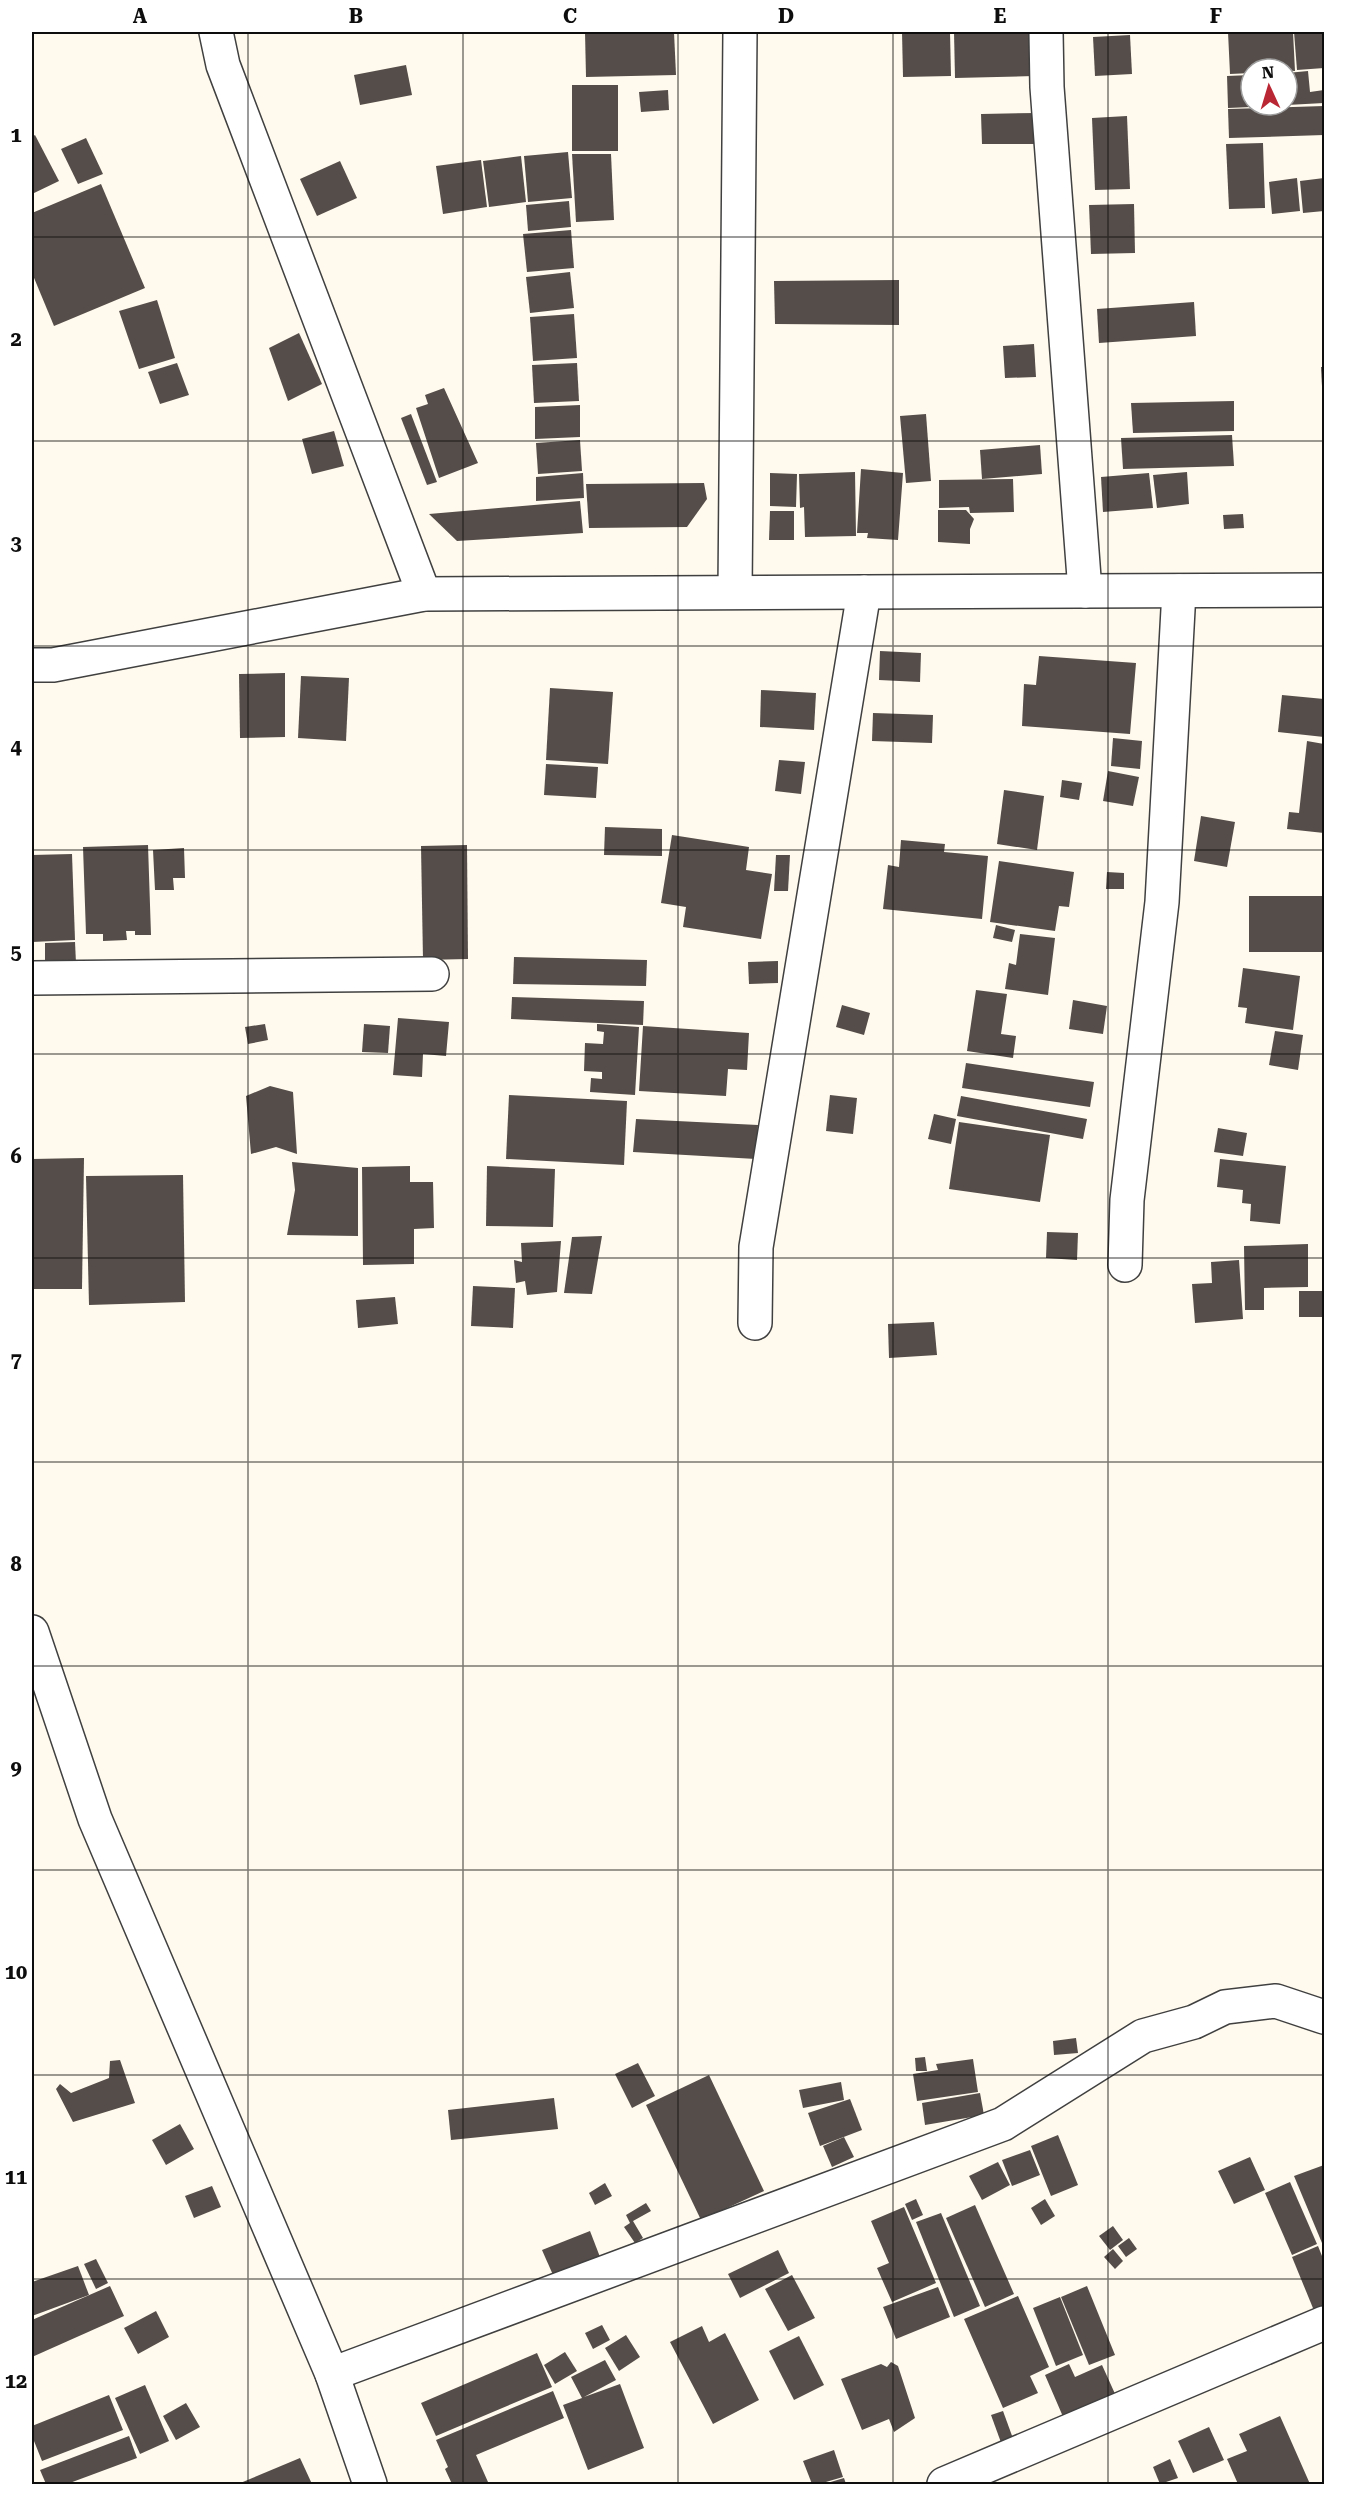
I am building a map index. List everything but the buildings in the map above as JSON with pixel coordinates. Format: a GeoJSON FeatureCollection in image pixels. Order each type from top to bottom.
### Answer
{"type":"FeatureCollection","features":[{"type":"Feature","properties":{"kind":"street"},"geometry":{"type":"LineString","coordinates":[[216,32],[223,64],[424,594]]}},
{"type":"Feature","properties":{"kind":"street"},"geometry":{"type":"LineString","coordinates":[[735,592],[740,32]]}},
{"type":"Feature","properties":{"kind":"street"},"geometry":{"type":"LineString","coordinates":[[1046,32],[1047,87],[1085,591]]}},
{"type":"Feature","properties":{"kind":"street"},"geometry":{"type":"LineString","coordinates":[[32,665],[53,665],[424,594],[1324,590]]}},
{"type":"Feature","properties":{"kind":"street"},"geometry":{"type":"LineString","coordinates":[[1125,1265],[1127,1200],[1162,902],[1179,591]]}},
{"type":"Feature","properties":{"kind":"street"},"geometry":{"type":"LineString","coordinates":[[755,1323],[756,1247],[864,592]]}},
{"type":"Feature","properties":{"kind":"street"},"geometry":{"type":"LineString","coordinates":[[32,978],[432,974]]}},
{"type":"Feature","properties":{"kind":"street"},"geometry":{"type":"LineString","coordinates":[[32,1632],[95,1819],[332,2374],[370,2484]]}},
{"type":"Feature","properties":{"kind":"street"},"geometry":{"type":"LineString","coordinates":[[332,2374],[1003,2124],[1143,2036],[1194,2022],[1225,2007],[1276,2001],[1324,2017]]}},
{"type":"Feature","properties":{"kind":"street"},"geometry":{"type":"LineString","coordinates":[[944,2484],[1324,2322]]}}]}
